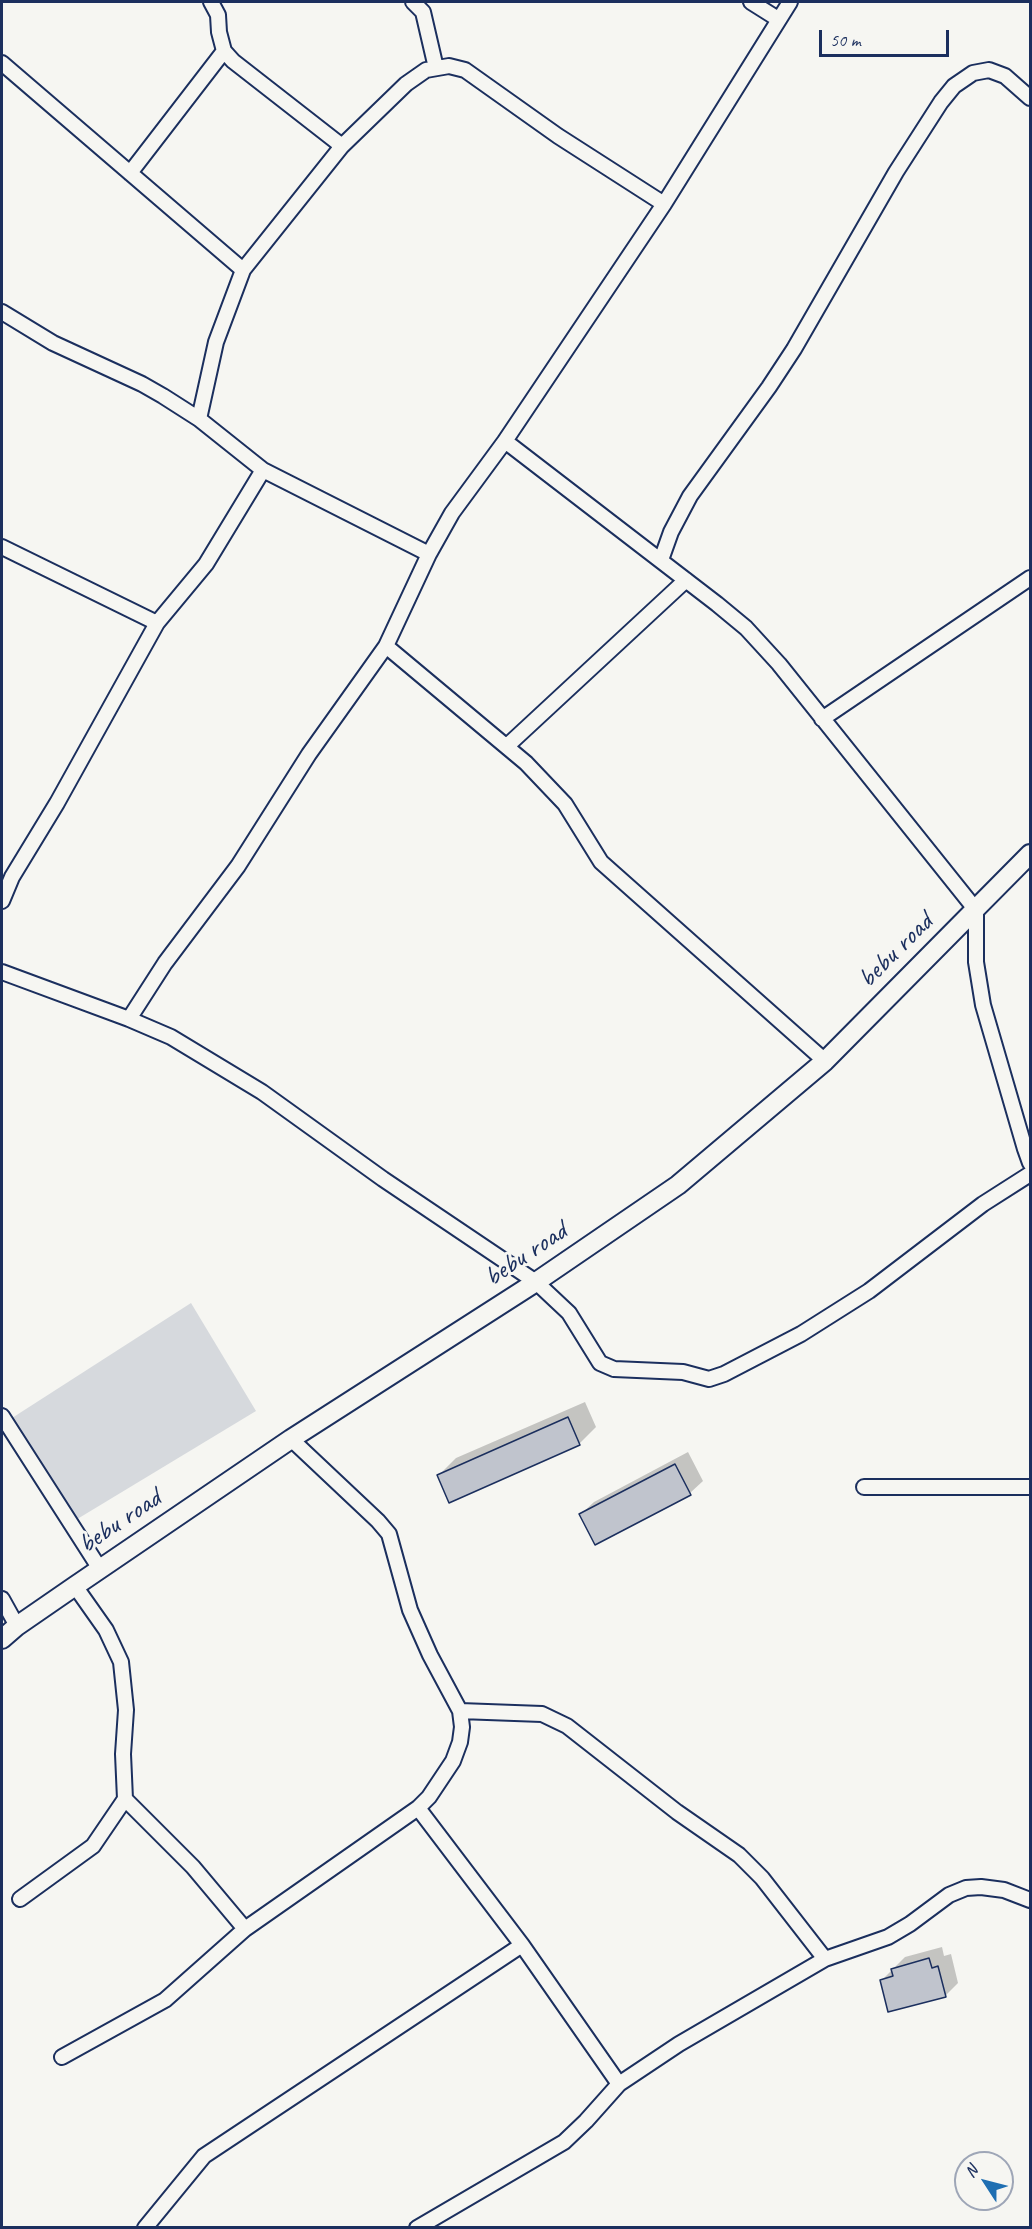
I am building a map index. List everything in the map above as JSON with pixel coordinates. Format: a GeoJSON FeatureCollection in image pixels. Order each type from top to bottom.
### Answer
{"type":"FeatureCollection","features":[{"type":"Feature","properties":{"kind":"street"},"geometry":{"type":"LineString","coordinates":[[211,2],[218,15],[219,32],[224,51],[233,61],[342,146]]}},
{"type":"Feature","properties":{"kind":"street"},"geometry":{"type":"LineString","coordinates":[[413,2],[423,12],[436,68]]}},
{"type":"Feature","properties":{"kind":"street"},"geometry":{"type":"LineString","coordinates":[[752,2],[778,19]]}},
{"type":"Feature","properties":{"kind":"street"},"geometry":{"type":"LineString","coordinates":[[129,1019],[165,963],[238,866],[309,753],[386,646],[429,554],[452,513],[505,441],[664,204],[790,2]]}},
{"type":"Feature","properties":{"kind":"street"},"geometry":{"type":"LineString","coordinates":[[130,173],[224,51]]}},
{"type":"Feature","properties":{"kind":"street"},"geometry":{"type":"LineString","coordinates":[[2,63],[243,270]]}},
{"type":"Feature","properties":{"kind":"street"},"geometry":{"type":"LineString","coordinates":[[198,419],[216,342],[243,270],[342,146],[406,84],[426,70],[449,66],[465,70],[558,136],[664,204]]}},
{"type":"Feature","properties":{"kind":"street"},"geometry":{"type":"LineString","coordinates":[[661,560],[671,532],[690,496],[794,349],[896,172],[941,102],[954,86],[973,73],[989,70],[1005,76],[1030,98]]}},
{"type":"Feature","properties":{"kind":"street"},"geometry":{"type":"LineString","coordinates":[[2,312],[53,343],[142,384],[198,419],[263,470],[429,554]]}},
{"type":"Feature","properties":{"kind":"street"},"geometry":{"type":"LineString","coordinates":[[505,441],[746,628],[779,664],[976,910],[976,962],[983,1005],[1028,1149],[1030,1163]]}},
{"type":"Feature","properties":{"kind":"street"},"geometry":{"type":"LineString","coordinates":[[2,901],[12,877],[57,803],[158,623],[206,564],[263,470]]}},
{"type":"Feature","properties":{"kind":"street"},"geometry":{"type":"LineString","coordinates":[[2,547],[158,623]]}},
{"type":"Feature","properties":{"kind":"street"},"geometry":{"type":"LineString","coordinates":[[822,719],[1030,578]]}},
{"type":"Feature","properties":{"kind":"street"},"geometry":{"type":"LineString","coordinates":[[507,746],[686,580]]}},
{"type":"Feature","properties":{"kind":"street"},"geometry":{"type":"LineString","coordinates":[[386,646],[507,746],[565,804],[601,862],[825,1061]]}},
{"type":"Feature","properties":{"kind":"street","name":"bebu road"},"geometry":{"type":"LineString","coordinates":[[2,1639],[99,1569],[291,1439],[536,1282],[678,1185],[825,1061],[1030,854]]}},
{"type":"Feature","properties":{"kind":"street"},"geometry":{"type":"LineString","coordinates":[[2,972],[171,1037],[262,1092],[383,1179],[536,1282],[569,1313],[600,1363],[614,1369],[683,1372],[709,1379],[724,1374],[801,1334],[869,1292],[983,1204],[1030,1174]]}},
{"type":"Feature","properties":{"kind":"street"},"geometry":{"type":"LineString","coordinates":[[2,1416],[99,1569]]}},
{"type":"Feature","properties":{"kind":"street"},"geometry":{"type":"LineString","coordinates":[[62,2057],[165,2000],[245,1929],[418,1808],[434,1790],[453,1761],[460,1742],[462,1726],[460,1711],[430,1655],[410,1610],[389,1534],[291,1439]]}},
{"type":"Feature","properties":{"kind":"street"},"geometry":{"type":"LineString","coordinates":[[864,1487],[1030,1487]]}},
{"type":"Feature","properties":{"kind":"street"},"geometry":{"type":"LineString","coordinates":[[20,1899],[93,1846],[125,1798],[123,1754],[126,1710],[121,1662],[106,1630],[75,1586]]}},
{"type":"Feature","properties":{"kind":"street"},"geometry":{"type":"LineString","coordinates":[[2,1599],[17,1626]]}},
{"type":"Feature","properties":{"kind":"street"},"geometry":{"type":"LineString","coordinates":[[460,1711],[542,1714],[567,1726],[677,1812],[739,1855],[762,1878],[825,1959]]}},
{"type":"Feature","properties":{"kind":"street"},"geometry":{"type":"LineString","coordinates":[[125,1798],[193,1867],[245,1929]]}},
{"type":"Feature","properties":{"kind":"street"},"geometry":{"type":"LineString","coordinates":[[418,1808],[522,1945],[619,2084]]}},
{"type":"Feature","properties":{"kind":"street"},"geometry":{"type":"LineString","coordinates":[[417,2228],[564,2142],[619,2084],[679,2044],[825,1959],[888,1937],[949,1895],[966,1888],[1004,1890],[1030,1900]]}},
{"type":"Feature","properties":{"kind":"street"},"geometry":{"type":"LineString","coordinates":[[145,2228],[204,2156],[522,1945]]}},
{"type":"Feature","properties":{"kind":"shaded area"},"geometry":{"type":"Polygon","coordinates":[[[191,1303],[256,1411],[74,1521],[12,1418],[191,1303]]]}},
{"type":"Feature","properties":{"kind":"building"},"geometry":{"type":"Polygon","coordinates":[[[568,1417],[580,1445],[449,1503],[437,1475],[568,1417]]]}},
{"type":"Feature","properties":{"kind":"building"},"geometry":{"type":"Polygon","coordinates":[[[675,1464],[691,1495],[595,1545],[579,1514],[675,1464]]]}},
{"type":"Feature","properties":{"kind":"building"},"geometry":{"type":"Polygon","coordinates":[[[929,1958],[932,1968],[938,1966],[946,1997],[888,2012],[880,1980],[893,1976],[891,1969],[929,1958]]]}}]}
